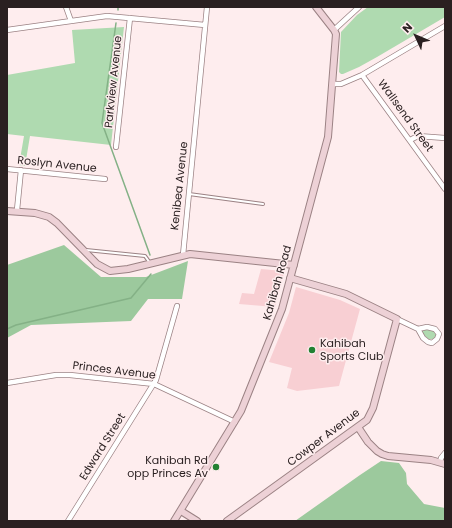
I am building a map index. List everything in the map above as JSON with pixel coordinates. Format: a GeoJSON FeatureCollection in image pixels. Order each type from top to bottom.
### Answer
{"type":"FeatureCollection","features":[{"type":"Feature","properties":{"kind":"main road"},"geometry":{"type":"LineString","coordinates":[[316,7],[334,30]]}},
{"type":"Feature","properties":{"kind":"main road","name":"Kahibah Road"},"geometry":{"type":"LineString","coordinates":[[174,521],[235,422],[248,395],[282,309],[326,148],[336,37],[334,30]]}},
{"type":"Feature","properties":{"kind":"main road"},"geometry":{"type":"LineString","coordinates":[[7,211],[17,210],[35,212],[49,217],[57,223],[97,264],[110,271],[128,269],[183,255],[294,265]]}},
{"type":"Feature","properties":{"kind":"main road"},"geometry":{"type":"LineString","coordinates":[[290,278],[346,294],[397,319]]}},
{"type":"Feature","properties":{"kind":"main road","name":"Cowper Avenue"},"geometry":{"type":"LineString","coordinates":[[227,521],[367,420],[373,408],[397,319]]}},
{"type":"Feature","properties":{"kind":"main road"},"geometry":{"type":"LineString","coordinates":[[358,427],[368,442],[382,454],[442,463]]}},
{"type":"Feature","properties":{"kind":"main road"},"geometry":{"type":"LineString","coordinates":[[180,511],[197,521]]}},
{"type":"Feature","properties":{"kind":"street"},"geometry":{"type":"LineString","coordinates":[[66,7],[71,21]]}},
{"type":"Feature","properties":{"kind":"street","name":"Kenibea Avenue"},"geometry":{"type":"LineString","coordinates":[[183,255],[207,7]]}},
{"type":"Feature","properties":{"kind":"street"},"geometry":{"type":"LineString","coordinates":[[334,30],[360,7]]}},
{"type":"Feature","properties":{"kind":"street"},"geometry":{"type":"LineString","coordinates":[[7,30],[98,16],[205,25]]}},
{"type":"Feature","properties":{"kind":"street","name":"Parkview Avenue"},"geometry":{"type":"LineString","coordinates":[[116,147],[130,18]]}},
{"type":"Feature","properties":{"kind":"street"},"geometry":{"type":"LineString","coordinates":[[332,84],[341,84],[362,75],[445,26]]}},
{"type":"Feature","properties":{"kind":"street","name":"Wallsend Street"},"geometry":{"type":"LineString","coordinates":[[362,75],[445,189]]}},
{"type":"Feature","properties":{"kind":"street"},"geometry":{"type":"LineString","coordinates":[[410,140],[418,136],[445,138]]}},
{"type":"Feature","properties":{"kind":"street","name":"Roslyn Avenue"},"geometry":{"type":"LineString","coordinates":[[7,169],[105,179]]}},
{"type":"Feature","properties":{"kind":"street"},"geometry":{"type":"LineString","coordinates":[[17,210],[21,170]]}},
{"type":"Feature","properties":{"kind":"street","name":"Edward Street"},"geometry":{"type":"LineString","coordinates":[[68,521],[154,384],[168,341],[177,306]]}},
{"type":"Feature","properties":{"kind":"street"},"geometry":{"type":"LineString","coordinates":[[397,319],[418,329],[423,338],[428,342],[438,339],[438,334],[435,329],[427,327],[418,329]]}},
{"type":"Feature","properties":{"kind":"street","name":"Princes Avenue"},"geometry":{"type":"LineString","coordinates":[[7,382],[56,375],[70,375],[154,384],[235,422]]}},
{"type":"Feature","properties":{"kind":"street"},"geometry":{"type":"LineString","coordinates":[[442,463],[441,458],[445,453]]}},
{"type":"Feature","properties":{"kind":"lane"},"geometry":{"type":"LineString","coordinates":[[189,194],[263,204]]}},
{"type":"Feature","properties":{"kind":"lane"},"geometry":{"type":"LineString","coordinates":[[81,248],[145,256],[150,264]]}},
{"type":"Feature","properties":{"kind":"green space"},"geometry":{"type":"Polygon","coordinates":[[[368,7],[445,7],[445,17],[359,67],[341,74],[339,72],[341,32],[357,15],[368,7]]]}},
{"type":"Feature","properties":{"kind":"green space"},"geometry":{"type":"Polygon","coordinates":[[[124,27],[111,145],[30,136],[25,166],[19,165],[24,136],[7,134],[7,75],[75,63],[72,30],[124,27]]]}},
{"type":"Feature","properties":{"kind":"green space"},"geometry":{"type":"Polygon","coordinates":[[[64,245],[101,277],[146,277],[188,261],[182,299],[148,299],[131,321],[31,325],[7,338],[7,265],[64,245]]]}},
{"type":"Feature","properties":{"kind":"green space"},"geometry":{"type":"Polygon","coordinates":[[[421,330],[433,330],[436,337],[433,339],[428,339],[421,330]]]}},
{"type":"Feature","properties":{"kind":"green space"},"geometry":{"type":"Polygon","coordinates":[[[381,461],[399,463],[406,473],[407,484],[424,504],[445,508],[445,521],[295,521],[360,475],[381,461]]]}},
{"type":"Feature","properties":{"kind":"building"},"geometry":{"type":"Polygon","coordinates":[[[261,269],[283,271],[284,273],[275,307],[239,304],[242,293],[254,294],[261,269]]]}},
{"type":"Feature","properties":{"kind":"building","name":"Kahibah Sports Club"},"geometry":{"type":"Polygon","coordinates":[[[296,287],[340,300],[360,309],[339,386],[297,391],[287,388],[292,368],[269,362],[289,313],[296,287]]]}},
{"type":"Feature","properties":{"kind":"waterway"},"geometry":{"type":"LineString","coordinates":[[116,23],[102,123],[150,255]]}},
{"type":"Feature","properties":{"kind":"waterway"},"geometry":{"type":"LineString","coordinates":[[7,329],[16,325],[131,298],[151,274]]}},
{"type":"Feature","properties":{"kind":"place","name":"Kahibah Sports Club"},"geometry":{"type":"Point","coordinates":[312,350]}},
{"type":"Feature","properties":{"kind":"place","name":"Kahibah Rd opp Princes Av"},"geometry":{"type":"Point","coordinates":[216,467]}}]}
